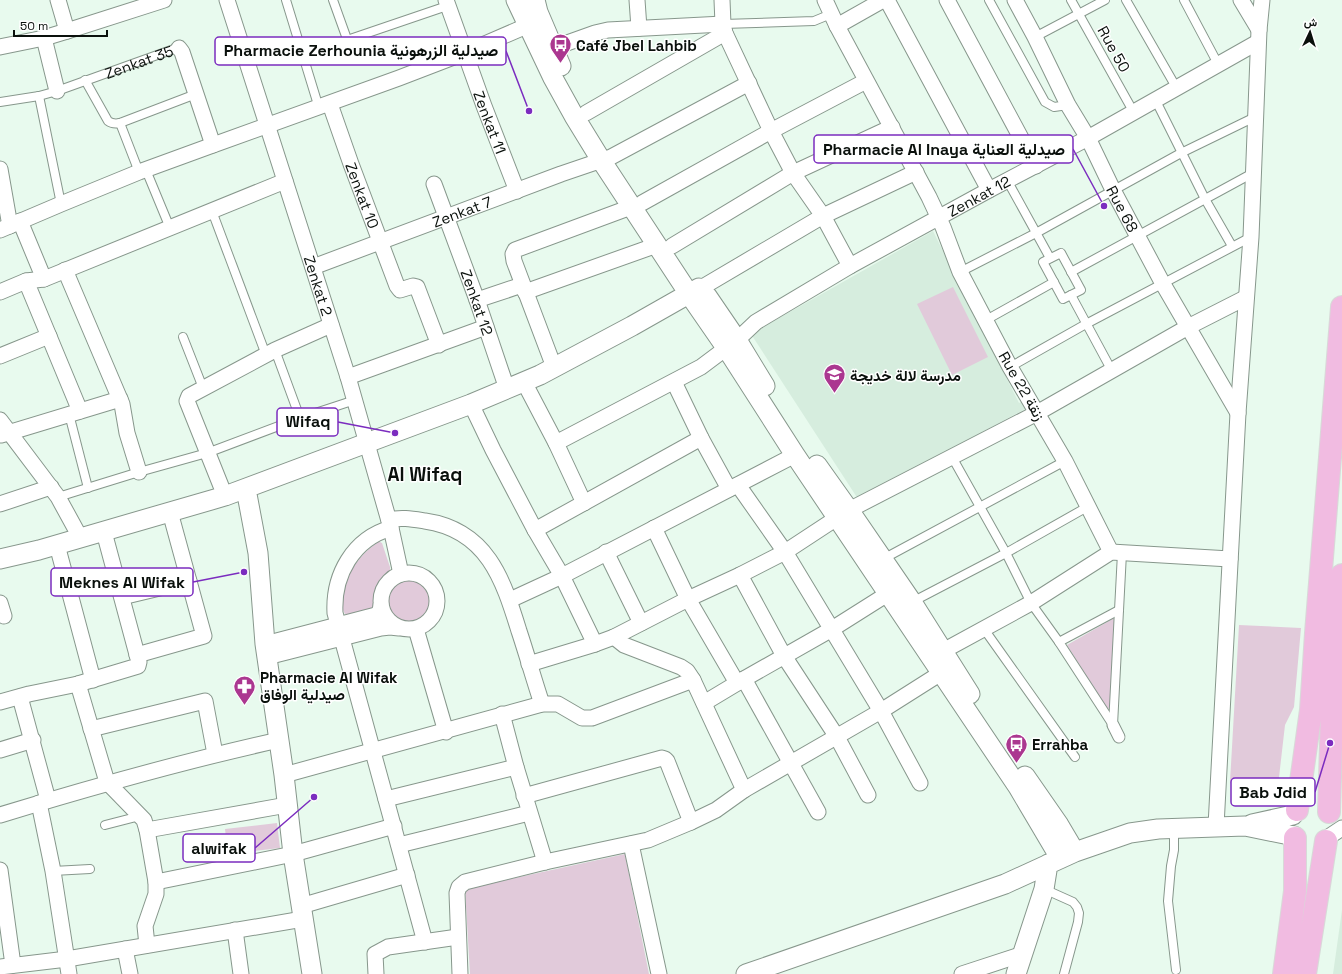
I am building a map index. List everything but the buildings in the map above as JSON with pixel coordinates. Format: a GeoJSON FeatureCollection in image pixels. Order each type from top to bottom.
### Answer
{"type":"FeatureCollection","features":[{"type":"Feature","properties":{"kind":"main road"},"geometry":{"type":"LineString","coordinates":[[1284,974],[1295,891],[1295,825],[1311,710],[1316,625],[1342,307]]}},
{"type":"Feature","properties":{"kind":"main road"},"geometry":{"type":"LineString","coordinates":[[1305,974],[1333,825],[1332,710],[1342,575]]}},
{"type":"Feature","properties":{"kind":"main road"},"geometry":{"type":"LineString","coordinates":[[1309,804],[1324,808],[1333,825],[1320,845],[1313,846],[1300,843],[1295,825],[1303,806],[1309,804]]}},
{"type":"Feature","properties":{"kind":"street"},"geometry":{"type":"LineString","coordinates":[[58,0],[67,32]]}},
{"type":"Feature","properties":{"kind":"street"},"geometry":{"type":"LineString","coordinates":[[0,47],[67,32],[164,0]]}},
{"type":"Feature","properties":{"kind":"street","name":"Zenkat 2"},"geometry":{"type":"LineString","coordinates":[[227,0],[285,181],[303,232],[355,400],[390,524],[401,574]]}},
{"type":"Feature","properties":{"kind":"street"},"geometry":{"type":"LineString","coordinates":[[516,0],[553,48],[586,113],[606,158]]}},
{"type":"Feature","properties":{"kind":"street"},"geometry":{"type":"LineString","coordinates":[[535,0],[534,23],[574,116],[606,158],[664,246],[809,454],[889,593],[938,661],[1061,858]]}},
{"type":"Feature","properties":{"kind":"street"},"geometry":{"type":"LineString","coordinates":[[637,0],[639,28]]}},
{"type":"Feature","properties":{"kind":"street"},"geometry":{"type":"LineString","coordinates":[[722,0],[724,29],[771,131],[793,173],[822,216],[850,266]]}},
{"type":"Feature","properties":{"kind":"street","name":"Rue 22 زنقة"},"geometry":{"type":"LineString","coordinates":[[824,0],[939,217],[960,272],[1010,367],[1066,461],[1089,506],[1117,553]]}},
{"type":"Feature","properties":{"kind":"street"},"geometry":{"type":"LineString","coordinates":[[834,20],[883,0]]}},
{"type":"Feature","properties":{"kind":"street"},"geometry":{"type":"LineString","coordinates":[[887,0],[989,190]]}},
{"type":"Feature","properties":{"kind":"street"},"geometry":{"type":"LineString","coordinates":[[947,0],[1036,166]]}},
{"type":"Feature","properties":{"kind":"street","name":"Rue 68"},"geometry":{"type":"LineString","coordinates":[[1015,0],[1068,105],[1088,138],[1113,190],[1163,284],[1238,413]]}},
{"type":"Feature","properties":{"kind":"street"},"geometry":{"type":"LineString","coordinates":[[1241,0],[1259,36]]}},
{"type":"Feature","properties":{"kind":"street"},"geometry":{"type":"LineString","coordinates":[[1216,826],[1262,0]]}},
{"type":"Feature","properties":{"kind":"street"},"geometry":{"type":"LineString","coordinates":[[446,3],[464,53]]}},
{"type":"Feature","properties":{"kind":"street"},"geometry":{"type":"LineString","coordinates":[[10,226],[143,171],[400,78],[534,23]]}},
{"type":"Feature","properties":{"kind":"street"},"geometry":{"type":"LineString","coordinates":[[553,48],[608,30],[639,28],[724,29]]}},
{"type":"Feature","properties":{"kind":"street"},"geometry":{"type":"LineString","coordinates":[[586,113],[724,29]]}},
{"type":"Feature","properties":{"kind":"street","name":"Zenkat 12"},"geometry":{"type":"LineString","coordinates":[[556,443],[701,368],[732,344],[756,322],[768,314],[850,266],[939,217],[1088,138],[1154,99],[1218,64],[1259,36]]}},
{"type":"Feature","properties":{"kind":"street"},"geometry":{"type":"LineString","coordinates":[[44,38],[58,90]]}},
{"type":"Feature","properties":{"kind":"street","name":"Zenkat 35"},"geometry":{"type":"LineString","coordinates":[[179,48],[182,52],[213,145]]}},
{"type":"Feature","properties":{"kind":"street","name":"Zenkat 11"},"geometry":{"type":"LineString","coordinates":[[464,53],[517,191]]}},
{"type":"Feature","properties":{"kind":"street"},"geometry":{"type":"LineString","coordinates":[[554,367],[514,261],[513,254],[515,250],[636,205],[866,80]]}},
{"type":"Feature","properties":{"kind":"street","name":"Zenkat 7"},"geometry":{"type":"LineString","coordinates":[[313,267],[446,216],[606,158],[749,83]]}},
{"type":"Feature","properties":{"kind":"street","name":"Zenkat 10"},"geometry":{"type":"LineString","coordinates":[[325,106],[351,164],[398,286],[400,290],[413,286],[417,287],[438,345]]}},
{"type":"Feature","properties":{"kind":"street"},"geometry":{"type":"LineString","coordinates":[[477,300],[524,289],[664,246],[793,173],[892,127]]}},
{"type":"Feature","properties":{"kind":"street"},"geometry":{"type":"LineString","coordinates":[[0,169],[10,226],[44,279]]}},
{"type":"Feature","properties":{"kind":"street"},"geometry":{"type":"LineString","coordinates":[[0,559],[81,539],[225,496],[472,404],[524,382],[554,367],[695,291],[822,216],[916,172]]}},
{"type":"Feature","properties":{"kind":"street"},"geometry":{"type":"LineString","coordinates":[[0,292],[26,281],[44,279],[285,181]]}},
{"type":"Feature","properties":{"kind":"street","name":"Zenkat 12"},"geometry":{"type":"LineString","coordinates":[[434,184],[477,300],[507,389]]}},
{"type":"Feature","properties":{"kind":"street"},"geometry":{"type":"LineString","coordinates":[[65,270],[120,399],[124,410],[127,433],[139,472]]}},
{"type":"Feature","properties":{"kind":"street"},"geometry":{"type":"LineString","coordinates":[[26,281],[49,336],[74,412]]}},
{"type":"Feature","properties":{"kind":"street"},"geometry":{"type":"LineString","coordinates":[[529,664],[614,637],[785,552],[843,514],[1037,413],[1188,327],[1245,298]]}},
{"type":"Feature","properties":{"kind":"street"},"geometry":{"type":"LineString","coordinates":[[225,496],[187,401],[189,396],[270,353],[331,325]]}},
{"type":"Feature","properties":{"kind":"street"},"geometry":{"type":"LineString","coordinates":[[348,377],[486,327]]}},
{"type":"Feature","properties":{"kind":"street"},"geometry":{"type":"LineString","coordinates":[[0,356],[49,336]]}},
{"type":"Feature","properties":{"kind":"street"},"geometry":{"type":"LineString","coordinates":[[732,344],[795,455],[843,514],[883,559],[912,602],[938,661]]}},
{"type":"Feature","properties":{"kind":"street"},"geometry":{"type":"LineString","coordinates":[[524,382],[556,443],[584,503]]}},
{"type":"Feature","properties":{"kind":"street"},"geometry":{"type":"LineString","coordinates":[[674,382],[701,438],[733,487],[785,552],[881,712],[920,783]]}},
{"type":"Feature","properties":{"kind":"street"},"geometry":{"type":"LineString","coordinates":[[5,433],[120,399]]}},
{"type":"Feature","properties":{"kind":"street"},"geometry":{"type":"LineString","coordinates":[[472,404],[493,450],[535,530],[562,576],[595,644]]}},
{"type":"Feature","properties":{"kind":"street"},"geometry":{"type":"LineString","coordinates":[[0,420],[5,433],[55,492],[81,539]]}},
{"type":"Feature","properties":{"kind":"street"},"geometry":{"type":"LineString","coordinates":[[535,530],[701,438]]}},
{"type":"Feature","properties":{"kind":"street"},"geometry":{"type":"LineString","coordinates":[[510,600],[562,576],[795,455]]}},
{"type":"Feature","properties":{"kind":"street"},"geometry":{"type":"LineString","coordinates":[[246,489],[260,569],[262,621],[284,775],[293,854],[312,974]]}},
{"type":"Feature","properties":{"kind":"street"},"geometry":{"type":"LineString","coordinates":[[0,504],[55,492]]}},
{"type":"Feature","properties":{"kind":"street"},"geometry":{"type":"LineString","coordinates":[[137,655],[204,636],[170,512]]}},
{"type":"Feature","properties":{"kind":"street"},"geometry":{"type":"LineString","coordinates":[[426,942],[335,612],[334,601],[336,589],[344,567],[350,557],[367,540],[390,524],[409,518],[433,522],[462,534],[481,550],[496,568],[510,600],[542,704]]}},
{"type":"Feature","properties":{"kind":"street"},"geometry":{"type":"LineString","coordinates":[[654,528],[688,599],[791,763],[818,812]]}},
{"type":"Feature","properties":{"kind":"street"},"geometry":{"type":"LineString","coordinates":[[0,702],[78,684],[138,666],[140,662],[104,532]]}},
{"type":"Feature","properties":{"kind":"street"},"geometry":{"type":"LineString","coordinates":[[57,545],[93,680]]}},
{"type":"Feature","properties":{"kind":"street"},"geometry":{"type":"LineString","coordinates":[[606,552],[641,623]]}},
{"type":"Feature","properties":{"kind":"street"},"geometry":{"type":"LineString","coordinates":[[460,974],[457,893],[459,886],[465,882],[545,862],[648,840],[716,810],[744,790],[881,712],[938,661],[984,629],[1117,553],[1230,559]]}},
{"type":"Feature","properties":{"kind":"street"},"geometry":{"type":"LineString","coordinates":[[266,650],[340,631],[376,615],[380,611],[382,594],[388,583],[401,574],[419,574],[433,585],[437,593],[437,606],[432,619],[426,625],[416,629],[405,630],[390,627],[340,631]]}},
{"type":"Feature","properties":{"kind":"street"},"geometry":{"type":"LineString","coordinates":[[740,574],[784,656],[837,737],[868,795]]}},
{"type":"Feature","properties":{"kind":"street"},"geometry":{"type":"LineString","coordinates":[[122,597],[189,580]]}},
{"type":"Feature","properties":{"kind":"street"},"geometry":{"type":"LineString","coordinates":[[704,703],[832,629],[889,593]]}},
{"type":"Feature","properties":{"kind":"street"},"geometry":{"type":"LineString","coordinates":[[381,606],[387,619],[400,628]]}},
{"type":"Feature","properties":{"kind":"street"},"geometry":{"type":"LineString","coordinates":[[416,629],[446,732]]}},
{"type":"Feature","properties":{"kind":"street"},"geometry":{"type":"LineString","coordinates":[[614,637],[624,645],[687,671],[693,680],[744,790]]}},
{"type":"Feature","properties":{"kind":"street"},"geometry":{"type":"LineString","coordinates":[[284,775],[446,732],[502,714],[542,704],[558,704],[582,718],[592,718],[693,680]]}},
{"type":"Feature","properties":{"kind":"street"},"geometry":{"type":"LineString","coordinates":[[78,684],[107,782],[144,820],[147,830],[156,882],[156,894],[145,926],[147,945]]}},
{"type":"Feature","properties":{"kind":"street"},"geometry":{"type":"LineString","coordinates":[[20,697],[33,740],[44,801],[69,974]]}},
{"type":"Feature","properties":{"kind":"street"},"geometry":{"type":"LineString","coordinates":[[92,729],[200,701],[205,701],[215,754]]}},
{"type":"Feature","properties":{"kind":"street"},"geometry":{"type":"LineString","coordinates":[[502,714],[524,796],[545,862]]}},
{"type":"Feature","properties":{"kind":"street"},"geometry":{"type":"LineString","coordinates":[[1113,725],[1119,737]]}},
{"type":"Feature","properties":{"kind":"street"},"geometry":{"type":"LineString","coordinates":[[0,750],[33,740]]}},
{"type":"Feature","properties":{"kind":"street"},"geometry":{"type":"LineString","coordinates":[[0,815],[107,782],[215,754],[279,740]]}},
{"type":"Feature","properties":{"kind":"street"},"geometry":{"type":"LineString","coordinates":[[524,796],[662,758],[667,761],[691,822]]}},
{"type":"Feature","properties":{"kind":"street"},"geometry":{"type":"LineString","coordinates":[[386,799],[516,767]]}},
{"type":"Feature","properties":{"kind":"street"},"geometry":{"type":"LineString","coordinates":[[147,830],[287,806]]}},
{"type":"Feature","properties":{"kind":"street"},"geometry":{"type":"LineString","coordinates":[[399,845],[529,813]]}},
{"type":"Feature","properties":{"kind":"street"},"geometry":{"type":"LineString","coordinates":[[757,972],[1005,884],[1061,858],[1130,833],[1174,828],[1295,825]]}},
{"type":"Feature","properties":{"kind":"street"},"geometry":{"type":"LineString","coordinates":[[156,882],[293,854],[394,826]]}},
{"type":"Feature","properties":{"kind":"street"},"geometry":{"type":"LineString","coordinates":[[631,844],[659,974]]}},
{"type":"Feature","properties":{"kind":"street"},"geometry":{"type":"LineString","coordinates":[[1016,974],[1044,889],[1061,858]]}},
{"type":"Feature","properties":{"kind":"street"},"geometry":{"type":"LineString","coordinates":[[0,870],[6,966],[67,959],[235,930],[302,912],[407,875]]}},
{"type":"Feature","properties":{"kind":"street"},"geometry":{"type":"LineString","coordinates":[[235,930],[241,974]]}},
{"type":"Feature","properties":{"kind":"street"},"geometry":{"type":"LineString","coordinates":[[376,974],[376,954],[388,948],[458,937]]}},
{"type":"Feature","properties":{"kind":"street"},"geometry":{"type":"LineString","coordinates":[[125,949],[130,974]]}},
{"type":"Feature","properties":{"kind":"street"},"geometry":{"type":"LineString","coordinates":[[962,974],[1023,954]]}},
{"type":"Feature","properties":{"kind":"lane"},"geometry":{"type":"LineString","coordinates":[[286,0],[303,54],[325,106]]}},
{"type":"Feature","properties":{"kind":"lane"},"geometry":{"type":"LineString","coordinates":[[333,0],[346,40]]}},
{"type":"Feature","properties":{"kind":"lane"},"geometry":{"type":"LineString","coordinates":[[989,0],[1044,102],[1054,107],[1068,105]]}},
{"type":"Feature","properties":{"kind":"lane","name":"Rue 50"},"geometry":{"type":"LineString","coordinates":[[1071,0],[1133,111]]}},
{"type":"Feature","properties":{"kind":"lane"},"geometry":{"type":"LineString","coordinates":[[1035,37],[1106,0]]}},
{"type":"Feature","properties":{"kind":"lane"},"geometry":{"type":"LineString","coordinates":[[1126,0],[1176,87]]}},
{"type":"Feature","properties":{"kind":"lane"},"geometry":{"type":"LineString","coordinates":[[1184,0],[1218,64]]}},
{"type":"Feature","properties":{"kind":"lane"},"geometry":{"type":"LineString","coordinates":[[303,54],[346,40],[446,3]]}},
{"type":"Feature","properties":{"kind":"lane"},"geometry":{"type":"LineString","coordinates":[[724,29],[834,20]]}},
{"type":"Feature","properties":{"kind":"lane","name":"Zenkat 35"},"geometry":{"type":"LineString","coordinates":[[0,102],[39,96],[179,48]]}},
{"type":"Feature","properties":{"kind":"lane"},"geometry":{"type":"LineString","coordinates":[[85,80],[108,121],[111,123],[120,123],[196,94]]}},
{"type":"Feature","properties":{"kind":"lane"},"geometry":{"type":"LineString","coordinates":[[39,96],[61,204]]}},
{"type":"Feature","properties":{"kind":"lane"},"geometry":{"type":"LineString","coordinates":[[1154,99],[1205,199],[1232,246]]}},
{"type":"Feature","properties":{"kind":"lane"},"geometry":{"type":"LineString","coordinates":[[960,272],[1036,233],[1181,153],[1255,117]]}},
{"type":"Feature","properties":{"kind":"lane"},"geometry":{"type":"LineString","coordinates":[[120,123],[170,228]]}},
{"type":"Feature","properties":{"kind":"lane"},"geometry":{"type":"LineString","coordinates":[[1071,272],[1253,174]]}},
{"type":"Feature","properties":{"kind":"lane"},"geometry":{"type":"LineString","coordinates":[[1007,180],[1050,258]]}},
{"type":"Feature","properties":{"kind":"lane"},"geometry":{"type":"LineString","coordinates":[[212,211],[270,353],[300,418]]}},
{"type":"Feature","properties":{"kind":"lane"},"geometry":{"type":"LineString","coordinates":[[1010,367],[1086,324],[1250,237]]}},
{"type":"Feature","properties":{"kind":"lane"},"geometry":{"type":"LineString","coordinates":[[1061,252],[1071,272],[1081,290],[1063,299],[1043,262],[1061,252]]}},
{"type":"Feature","properties":{"kind":"lane"},"geometry":{"type":"LineString","coordinates":[[986,320],[1054,282]]}},
{"type":"Feature","properties":{"kind":"lane"},"geometry":{"type":"LineString","coordinates":[[1071,295],[1112,371]]}},
{"type":"Feature","properties":{"kind":"lane"},"geometry":{"type":"LineString","coordinates":[[183,337],[204,388]]}},
{"type":"Feature","properties":{"kind":"lane"},"geometry":{"type":"LineString","coordinates":[[55,492],[88,488],[207,453],[300,418],[355,400]]}},
{"type":"Feature","properties":{"kind":"lane"},"geometry":{"type":"LineString","coordinates":[[74,412],[88,488]]}},
{"type":"Feature","properties":{"kind":"lane"},"geometry":{"type":"LineString","coordinates":[[952,457],[1006,552],[1031,603],[1059,642],[1113,725]]}},
{"type":"Feature","properties":{"kind":"lane"},"geometry":{"type":"LineString","coordinates":[[883,559],[1066,461]]}},
{"type":"Feature","properties":{"kind":"lane"},"geometry":{"type":"LineString","coordinates":[[912,602],[1089,506]]}},
{"type":"Feature","properties":{"kind":"lane"},"geometry":{"type":"LineString","coordinates":[[1113,725],[1120,610],[1117,553]]}},
{"type":"Feature","properties":{"kind":"lane"},"geometry":{"type":"LineString","coordinates":[[1059,642],[1120,610]]}},
{"type":"Feature","properties":{"kind":"lane"},"geometry":{"type":"LineString","coordinates":[[984,629],[1075,757]]}},
{"type":"Feature","properties":{"kind":"lane"},"geometry":{"type":"LineString","coordinates":[[105,825],[140,816]]}},
{"type":"Feature","properties":{"kind":"lane"},"geometry":{"type":"LineString","coordinates":[[1174,828],[1174,850],[1168,901],[1176,970]]}},
{"type":"Feature","properties":{"kind":"lane"},"geometry":{"type":"LineString","coordinates":[[53,871],[90,869]]}},
{"type":"Feature","properties":{"kind":"lane"},"geometry":{"type":"LineString","coordinates":[[1044,889],[1073,902],[1079,913],[1064,974]]}},
{"type":"Feature","properties":{"kind":"shaded area"},"geometry":{"type":"Polygon","coordinates":[[[933,231],[1019,403],[1023,401],[1027,408],[858,499],[751,334],[933,231]]]}},
{"type":"Feature","properties":{"kind":"shaded area"},"geometry":{"type":"Polygon","coordinates":[[[953,287],[988,357],[952,375],[917,304],[953,287]]]}},
{"type":"Feature","properties":{"kind":"shaded area"},"geometry":{"type":"Polygon","coordinates":[[[378,542],[382,543],[390,567],[390,572],[377,587],[373,608],[349,615],[345,614],[342,607],[342,596],[351,571],[360,558],[378,542]]]}},
{"type":"Feature","properties":{"kind":"shaded area"},"geometry":{"type":"Polygon","coordinates":[[[410,578],[419,580],[427,585],[432,593],[434,602],[432,611],[427,619],[419,624],[410,626],[401,624],[393,619],[388,611],[386,602],[388,593],[393,585],[401,580],[410,578]]]}},
{"type":"Feature","properties":{"kind":"shaded area"},"geometry":{"type":"Polygon","coordinates":[[[1116,617],[1110,709],[1106,708],[1067,645],[1116,617]]]}},
{"type":"Feature","properties":{"kind":"shaded area"},"geometry":{"type":"Polygon","coordinates":[[[1239,625],[1301,628],[1294,707],[1285,725],[1278,786],[1273,794],[1267,799],[1252,802],[1239,796],[1230,782],[1239,625]]]}},
{"type":"Feature","properties":{"kind":"shaded area"},"geometry":{"type":"Polygon","coordinates":[[[277,823],[280,848],[228,854],[225,829],[277,823]]]}},
{"type":"Feature","properties":{"kind":"shaded area"},"geometry":{"type":"Polygon","coordinates":[[[625,854],[649,974],[470,974],[465,889],[625,854]]]}},
{"type":"Feature","properties":{"kind":"shaded area"},"geometry":{"type":"Polygon","coordinates":[[[1342,910],[1342,974],[1333,974],[1342,910]]]}},
{"type":"Feature","properties":{"kind":"place","name":"Café Jbel Lahbib"},"geometry":{"type":"Point","coordinates":[561,64]}},
{"type":"Feature","properties":{"kind":"place","name":"Pharmacie Zerhounia صيدلية الزرهونية"},"geometry":{"type":"Point","coordinates":[529,111]}},
{"type":"Feature","properties":{"kind":"place","name":"Pharmacie Al Inaya صيدلية العناية"},"geometry":{"type":"Point","coordinates":[1104,206]}},
{"type":"Feature","properties":{"kind":"place","name":"مدرسة لالة خديجة"},"geometry":{"type":"Point","coordinates":[835,394]}},
{"type":"Feature","properties":{"kind":"place","name":"Wifaq"},"geometry":{"type":"Point","coordinates":[395,433]}},
{"type":"Feature","properties":{"kind":"place","name":"Meknes Al Wifak"},"geometry":{"type":"Point","coordinates":[244,572]}},
{"type":"Feature","properties":{"kind":"place","name":"Pharmacie Al Wifak صيدلية الوفاق"},"geometry":{"type":"Point","coordinates":[244,706]}},
{"type":"Feature","properties":{"kind":"place","name":"Bab Jdid"},"geometry":{"type":"Point","coordinates":[1330,743]}},
{"type":"Feature","properties":{"kind":"place","name":"Errahba"},"geometry":{"type":"Point","coordinates":[1016,764]}},
{"type":"Feature","properties":{"kind":"place","name":"alwifak"},"geometry":{"type":"Point","coordinates":[314,797]}},
{"type":"Feature","properties":{"kind":"district","name":"Al Wifaq"},"geometry":{"type":"Point","coordinates":[425,474]}}]}
